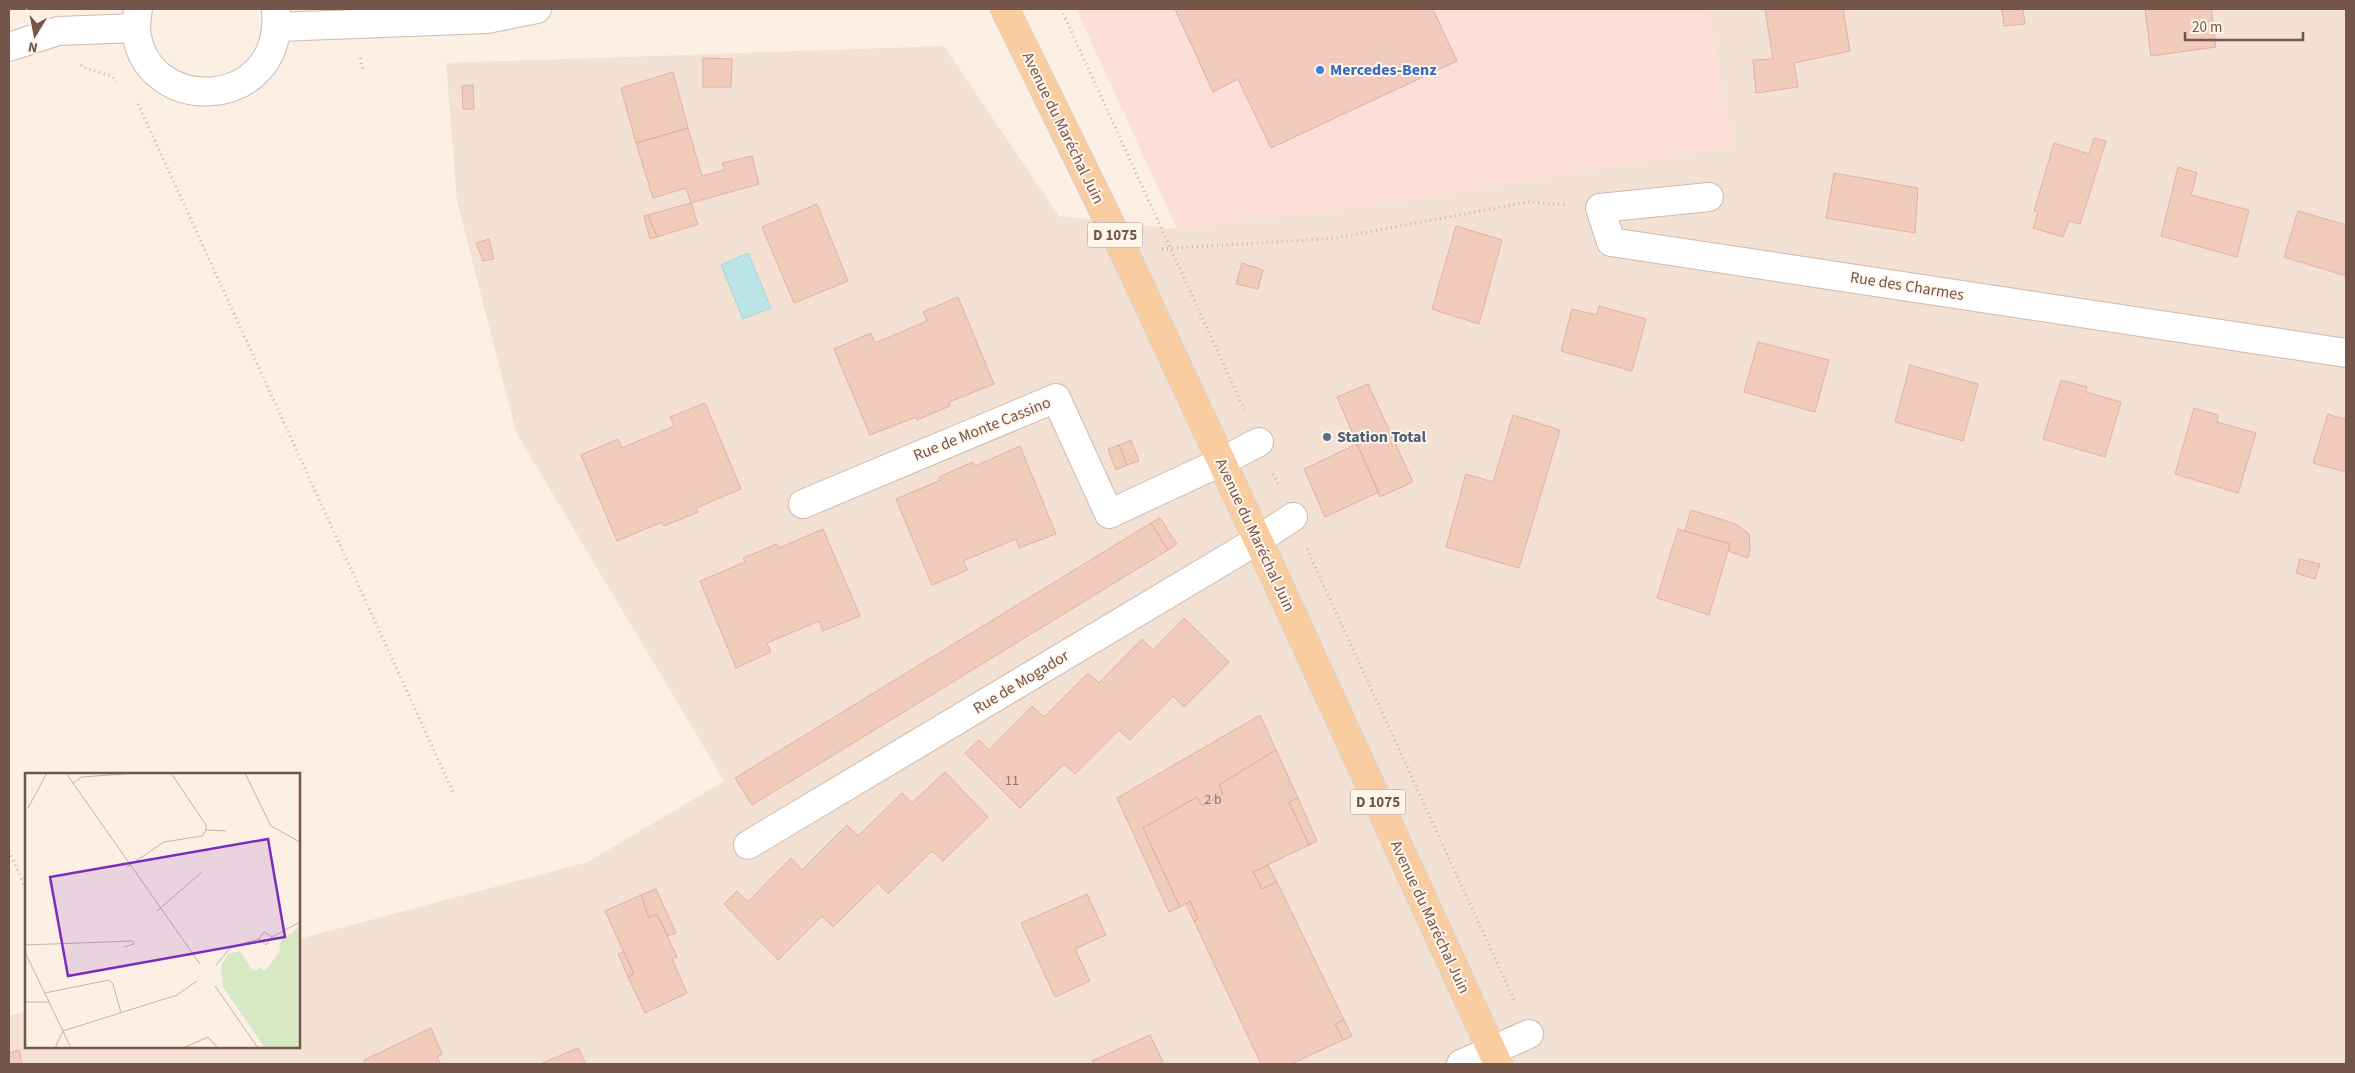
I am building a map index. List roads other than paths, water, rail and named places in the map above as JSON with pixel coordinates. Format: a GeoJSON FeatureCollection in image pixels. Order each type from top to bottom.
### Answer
{"type":"FeatureCollection","features":[{"type":"Feature","properties":{"kind":"main road","name":"Avenue du Maréchal Juin"},"geometry":{"type":"LineString","coordinates":[[1005,9],[1124,252],[1258,540],[1494,1058]]}},
{"type":"Feature","properties":{"kind":"street"},"geometry":{"type":"LineString","coordinates":[[9,47],[58,31],[137,18],[141,49],[153,68],[170,82],[190,91],[214,93],[238,86],[258,71],[272,51],[277,18],[487,19],[537,9]]}},
{"type":"Feature","properties":{"kind":"street","name":"Rue des Charmes"},"geometry":{"type":"LineString","coordinates":[[1709,197],[1600,208],[1611,242],[2346,353]]}},
{"type":"Feature","properties":{"kind":"street","name":"Rue de Monte Cassino"},"geometry":{"type":"LineString","coordinates":[[803,504],[1056,398],[1109,514],[1221,462],[1259,442]]}},
{"type":"Feature","properties":{"kind":"street","name":"Rue de Mogador"},"geometry":{"type":"LineString","coordinates":[[748,846],[1258,540],[1293,517]]}},
{"type":"Feature","properties":{"kind":"street"},"geometry":{"type":"LineString","coordinates":[[1461,1064],[1494,1058],[1529,1034]]}},
{"type":"Feature","properties":{"kind":"water"},"geometry":{"type":"Polygon","coordinates":[[[748,253],[771,308],[743,319],[721,265],[748,253]]]}},
{"type":"Feature","properties":{"kind":"place","name":"Mercedes-Benz"},"geometry":{"type":"Point","coordinates":[1320,70]}},
{"type":"Feature","properties":{"kind":"place","name":"Station Total"},"geometry":{"type":"Point","coordinates":[1327,437]}}]}
